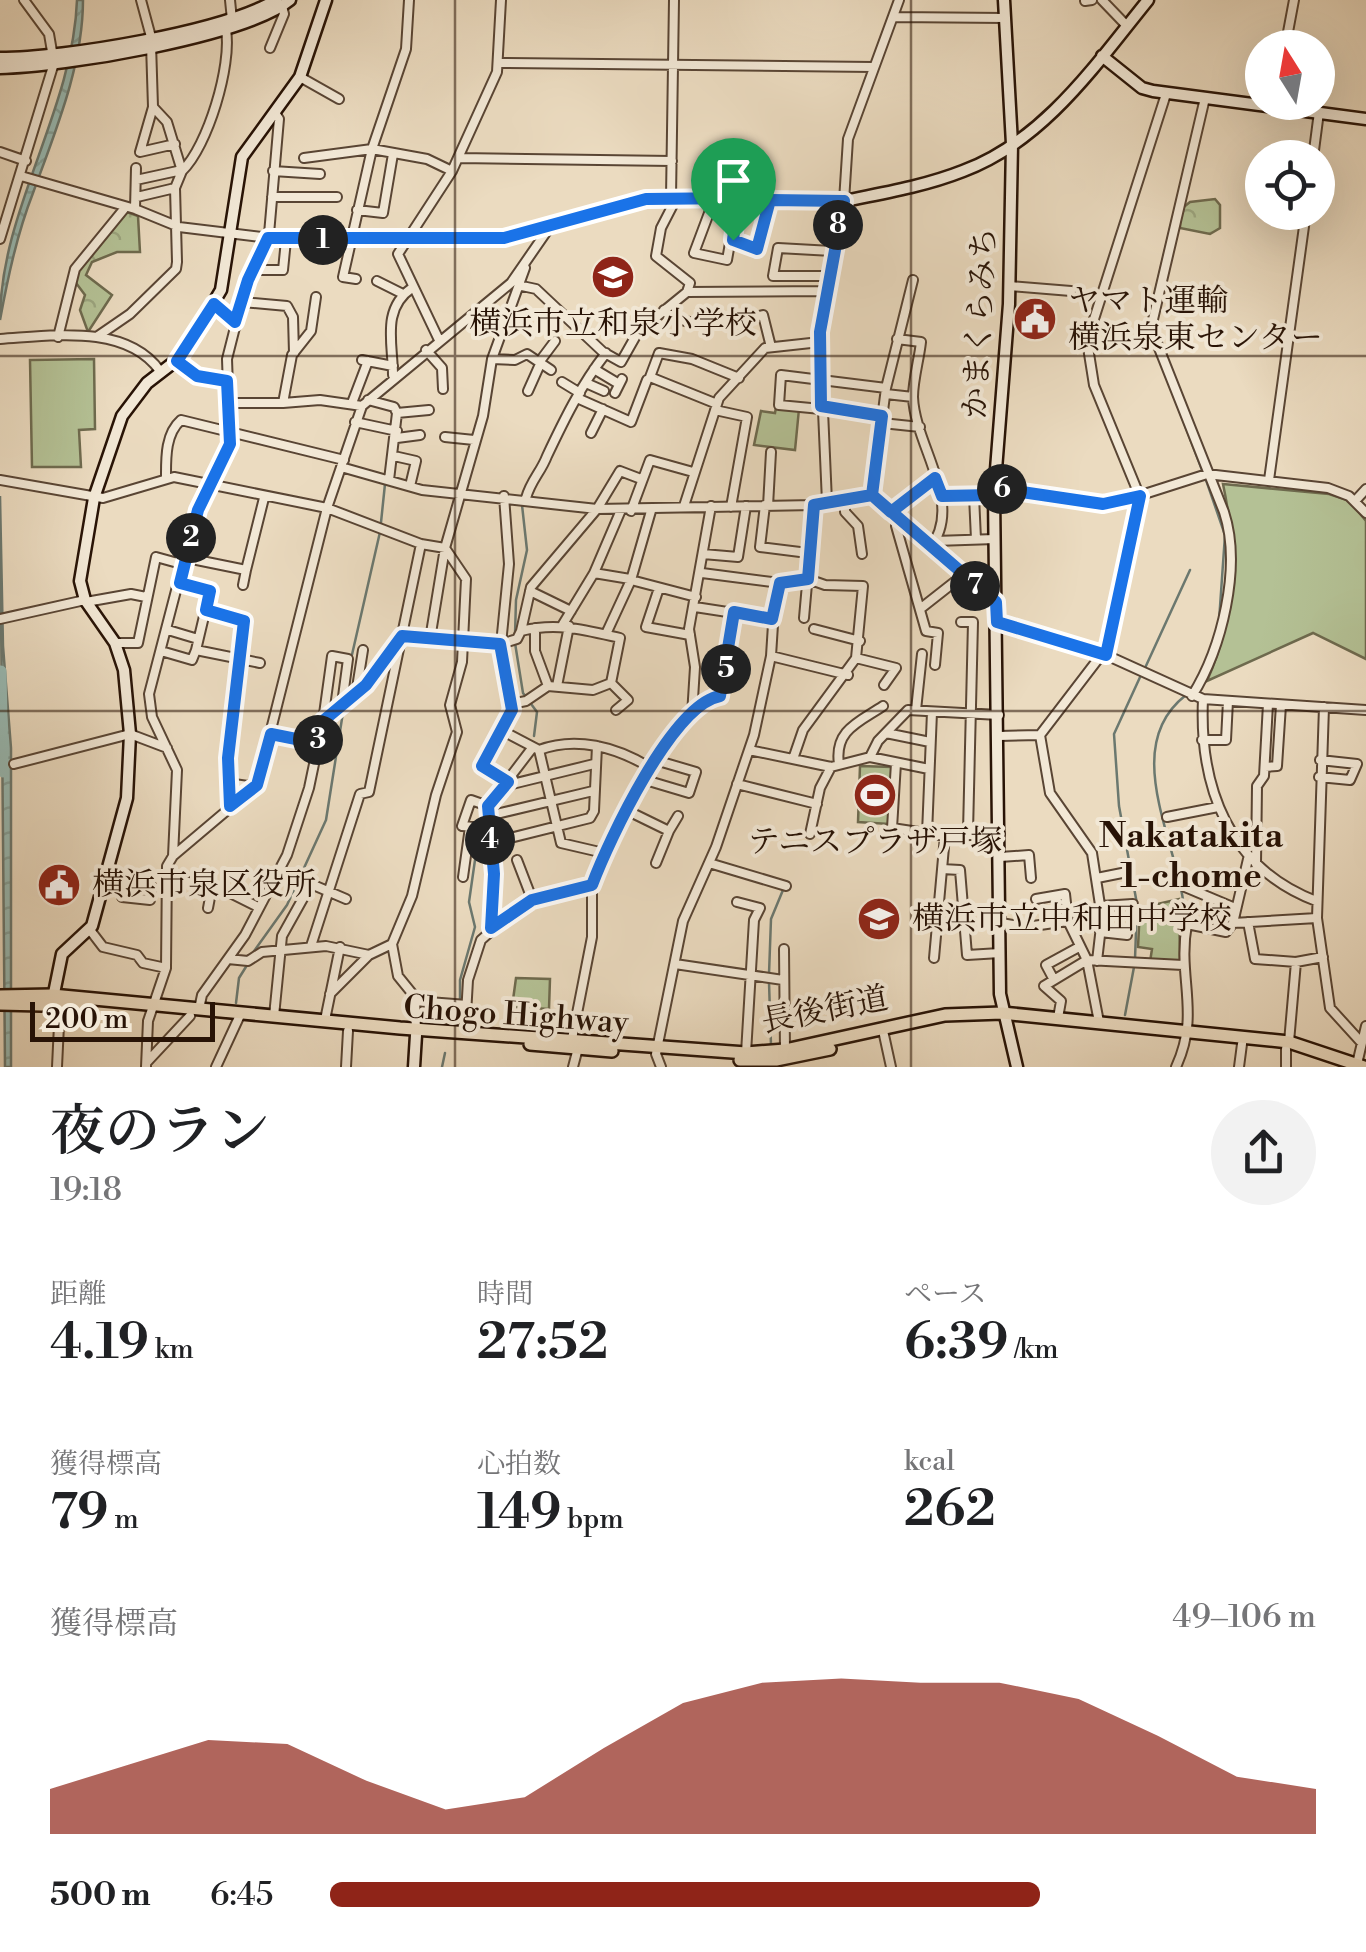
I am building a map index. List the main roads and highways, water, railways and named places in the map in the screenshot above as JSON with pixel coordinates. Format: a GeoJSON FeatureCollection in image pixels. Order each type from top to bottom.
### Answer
{"type":"FeatureCollection","features":[{"type":"Feature","properties":{"kind":"main road","name":"Chogo Highway"},"geometry":{"type":"LineString","coordinates":[[9,998],[153,1008],[348,1030],[575,1044]]}},
{"type":"Feature","properties":{"kind":"main road"},"geometry":{"type":"LineString","coordinates":[[0,1004],[9,998]]}},
{"type":"Feature","properties":{"kind":"main road","name":"長後街道"},"geometry":{"type":"LineString","coordinates":[[240,1017],[325,1020],[415,1032],[465,1032],[575,1044],[656,1059],[744,1060],[787,1058],[945,1015],[1003,1017]]}},
{"type":"Feature","properties":{"kind":"main road"},"geometry":{"type":"LineString","coordinates":[[1003,1017],[1288,1045],[1356,1066]]}},
{"type":"Feature","properties":{"kind":"main road"},"geometry":{"type":"LineString","coordinates":[[787,1058],[958,1020],[1003,1017],[1099,1022],[1242,1044],[1288,1045]]}},
{"type":"Feature","properties":{"kind":"water"},"geometry":{"type":"Polygon","coordinates":[[[77,0],[83,0],[82,25],[73,74],[22,224],[0,320],[11,239],[63,81],[73,41],[77,0]]]}},
{"type":"Feature","properties":{"kind":"water"},"geometry":{"type":"Polygon","coordinates":[[[0,496],[3,646],[11,748],[11,1067],[5,1067],[0,496]]]}},
{"type":"Feature","properties":{"kind":"waterway"},"geometry":{"type":"LineString","coordinates":[[1197,115],[1147,326],[1202,470]]}},
{"type":"Feature","properties":{"kind":"waterway"},"geometry":{"type":"LineString","coordinates":[[551,439],[565,411]]}},
{"type":"Feature","properties":{"kind":"waterway"},"geometry":{"type":"LineString","coordinates":[[526,488],[539,464]]}},
{"type":"Feature","properties":{"kind":"waterway"},"geometry":{"type":"LineString","coordinates":[[1205,477],[1225,535],[1219,621]]}},
{"type":"Feature","properties":{"kind":"waterway"},"geometry":{"type":"LineString","coordinates":[[351,659],[380,532],[385,484]]}},
{"type":"Feature","properties":{"kind":"waterway"},"geometry":{"type":"LineString","coordinates":[[515,635],[516,600],[527,550],[522,505]]}},
{"type":"Feature","properties":{"kind":"waterway"},"geometry":{"type":"LineString","coordinates":[[1145,668],[1190,570]]}},
{"type":"Feature","properties":{"kind":"waterway"},"geometry":{"type":"LineString","coordinates":[[515,643],[523,693],[537,712],[534,736]]}},
{"type":"Feature","properties":{"kind":"waterway"},"geometry":{"type":"LineString","coordinates":[[1,671],[3,772]]}},
{"type":"Feature","properties":{"kind":"waterway"},"geometry":{"type":"LineString","coordinates":[[1135,959],[1137,904],[1119,806],[1114,734],[1141,675]]}},
{"type":"Feature","properties":{"kind":"waterway"},"geometry":{"type":"LineString","coordinates":[[1185,922],[1154,773],[1156,744],[1166,718],[1186,695]]}},
{"type":"Feature","properties":{"kind":"waterway"},"geometry":{"type":"LineString","coordinates":[[252,954],[287,905],[326,820],[344,706]]}},
{"type":"Feature","properties":{"kind":"waterway"},"geometry":{"type":"LineString","coordinates":[[480,825],[483,808]]}},
{"type":"Feature","properties":{"kind":"waterway"},"geometry":{"type":"LineString","coordinates":[[460,1021],[460,980],[475,927],[469,902],[479,832]]}},
{"type":"Feature","properties":{"kind":"waterway"},"geometry":{"type":"LineString","coordinates":[[769,974],[771,919],[783,890]]}},
{"type":"Feature","properties":{"kind":"waterway"},"geometry":{"type":"LineString","coordinates":[[236,1003],[239,978],[249,962]]}},
{"type":"Feature","properties":{"kind":"waterway"},"geometry":{"type":"LineString","coordinates":[[1125,1015],[1134,967]]}},
{"type":"Feature","properties":{"kind":"waterway"},"geometry":{"type":"LineString","coordinates":[[769,982],[771,1045]]}},
{"type":"Feature","properties":{"kind":"waterway"},"geometry":{"type":"LineString","coordinates":[[442,1067],[445,1053]]}},
{"type":"Feature","properties":{"kind":"place","name":"横浜市立和泉小学校"},"geometry":{"type":"Point","coordinates":[613,277]}},
{"type":"Feature","properties":{"kind":"place","name":"ヤマト運輸 横浜泉東センター"},"geometry":{"type":"Point","coordinates":[1035,319]}},
{"type":"Feature","properties":{"kind":"place","name":"テニスプラザ戸塚"},"geometry":{"type":"Point","coordinates":[875,795]}},
{"type":"Feature","properties":{"kind":"place","name":"横浜市泉区役所"},"geometry":{"type":"Point","coordinates":[59,885]}},
{"type":"Feature","properties":{"kind":"place","name":"横浜市立中和田中学校"},"geometry":{"type":"Point","coordinates":[879,919]}},
{"type":"Feature","properties":{"kind":"district","name":"Nakatakita 1-chome"},"geometry":{"type":"Point","coordinates":[1191,856]}}]}
